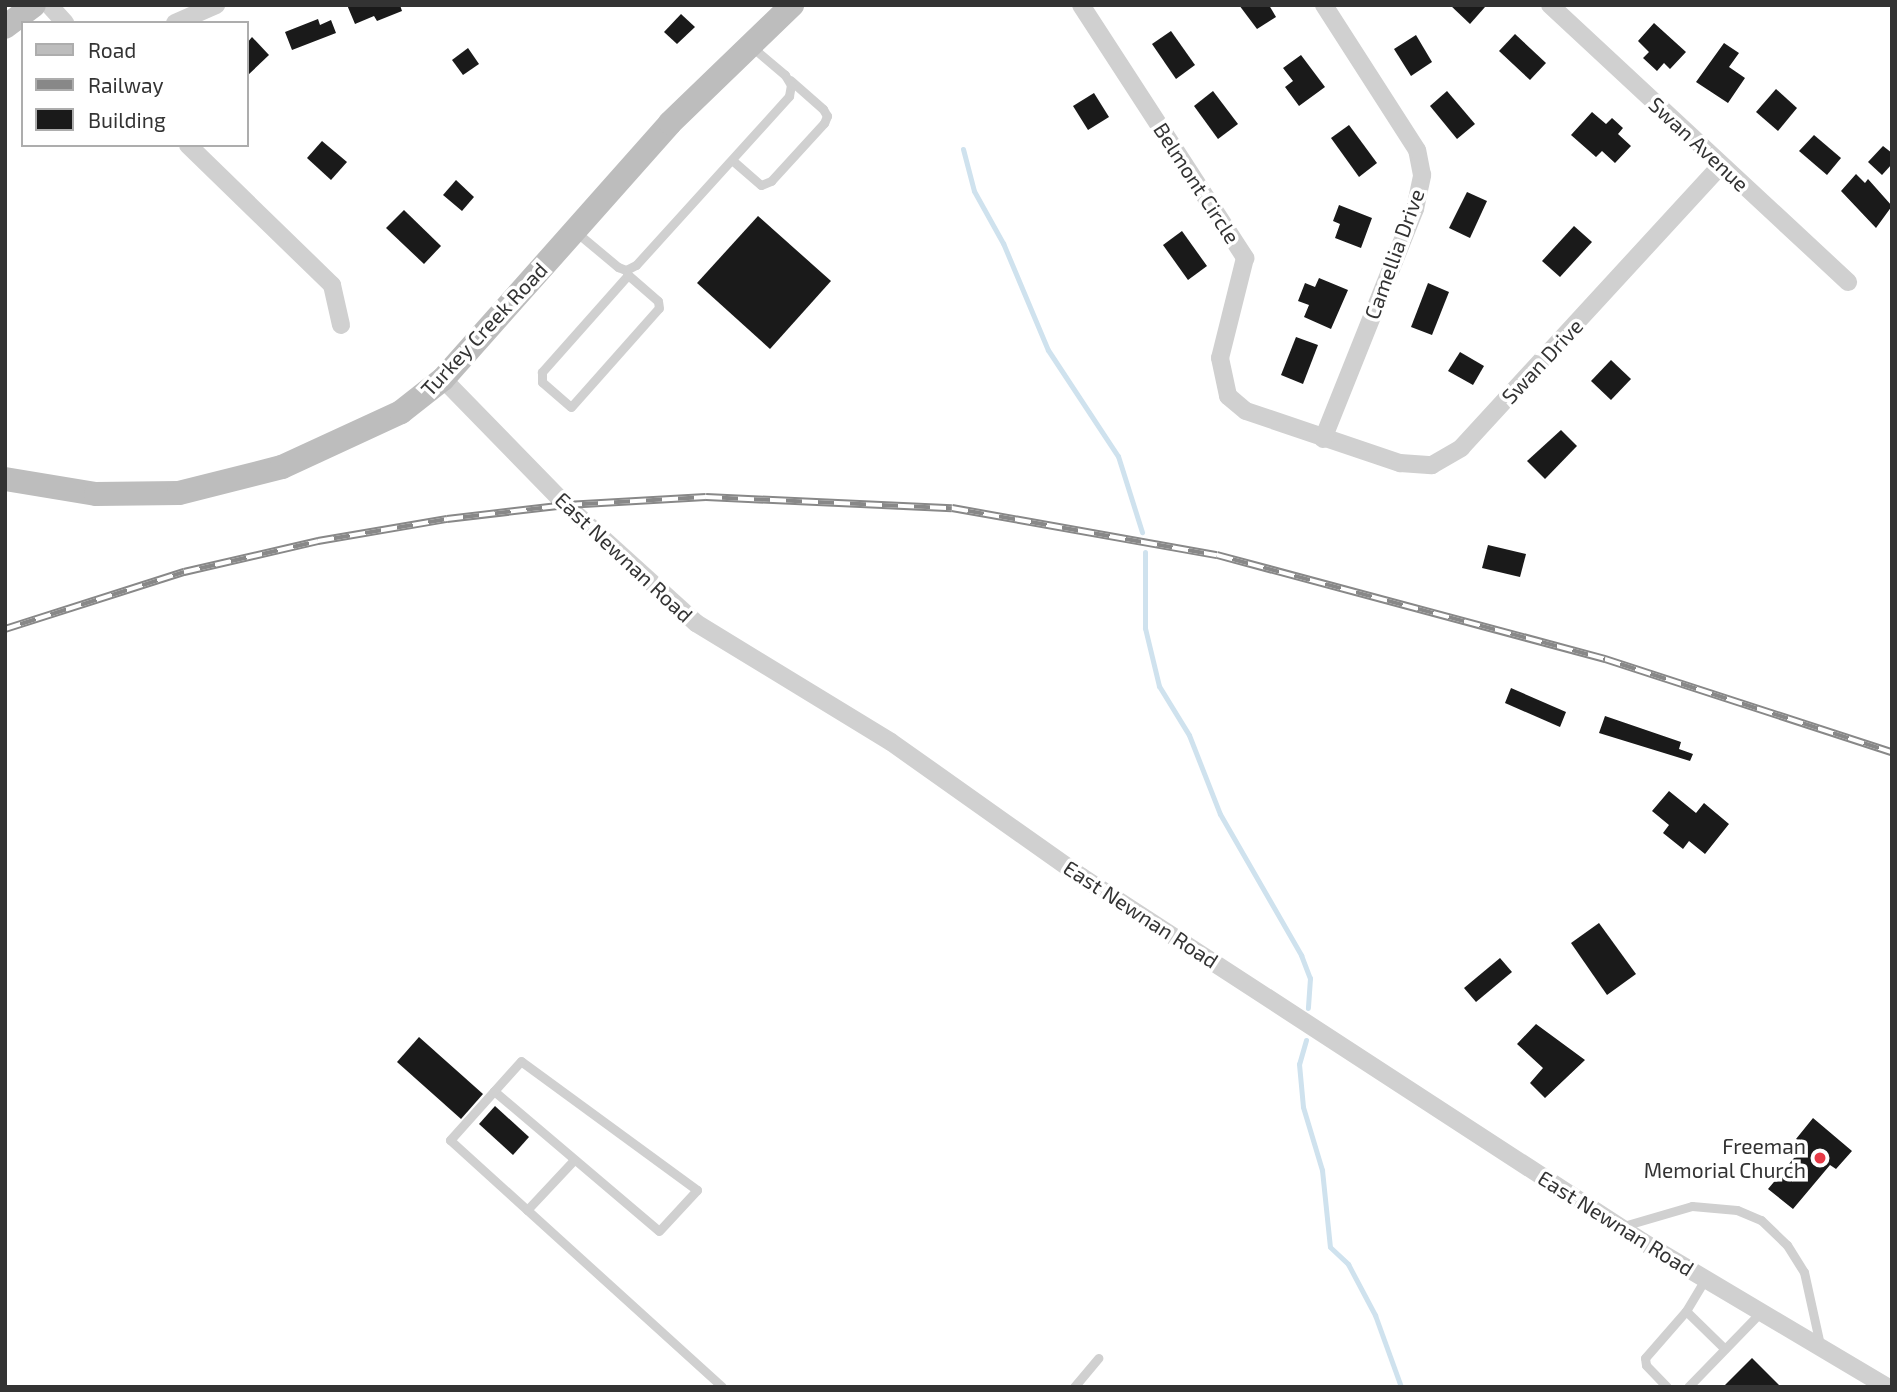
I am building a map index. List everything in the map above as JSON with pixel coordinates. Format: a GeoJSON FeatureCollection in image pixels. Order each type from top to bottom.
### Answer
{"type":"FeatureCollection","features":[{"type":"Feature","properties":{"kind":"street"},"geometry":{"type":"LineString","coordinates":[[5,27],[34,5]]}},
{"type":"Feature","properties":{"kind":"street"},"geometry":{"type":"LineString","coordinates":[[49,5],[63,21]]}},
{"type":"Feature","properties":{"kind":"street"},"geometry":{"type":"LineString","coordinates":[[180,21],[216,5]]}},
{"type":"Feature","properties":{"kind":"street","name":"Turkey Creek Road"},"geometry":{"type":"LineString","coordinates":[[5,479],[96,494],[179,493],[228,484],[347,440],[401,412],[443,379],[670,123],[752,47],[792,5]]}},
{"type":"Feature","properties":{"kind":"street","name":"Belmont Circle"},"geometry":{"type":"LineString","coordinates":[[1081,5],[1245,258],[1220,358],[1223,388],[1246,411],[1323,439]]}},
{"type":"Feature","properties":{"kind":"street","name":"Camellia Drive"},"geometry":{"type":"LineString","coordinates":[[1323,439],[1415,209],[1422,175],[1417,150],[1324,5]]}},
{"type":"Feature","properties":{"kind":"street","name":"Swan Avenue"},"geometry":{"type":"LineString","coordinates":[[1550,5],[1848,282]]}},
{"type":"Feature","properties":{"kind":"street"},"geometry":{"type":"LineString","coordinates":[[190,147],[332,285],[341,325]]}},
{"type":"Feature","properties":{"kind":"street","name":"Swan Drive"},"geometry":{"type":"LineString","coordinates":[[1323,439],[1408,465],[1447,460],[1721,164]]}},
{"type":"Feature","properties":{"kind":"street","name":"East Newnan Road"},"geometry":{"type":"LineString","coordinates":[[443,379],[566,505],[696,623],[891,742],[1082,877],[1619,1227],[1887,1387]]}},
{"type":"Feature","properties":{"kind":"lane"},"geometry":{"type":"LineString","coordinates":[[732,160],[761,185],[771,181],[824,123],[827,116],[823,108],[752,47]]}},
{"type":"Feature","properties":{"kind":"lane"},"geometry":{"type":"LineString","coordinates":[[575,231],[627,272],[658,301],[659,308],[571,407],[542,382],[542,372],[627,272],[789,96],[791,85],[785,75]]}},
{"type":"Feature","properties":{"kind":"lane"},"geometry":{"type":"LineString","coordinates":[[494,1091],[659,1231],[696,1190],[521,1061],[494,1091],[450,1140],[722,1387]]}},
{"type":"Feature","properties":{"kind":"lane"},"geometry":{"type":"LineString","coordinates":[[527,1210],[574,1160]]}},
{"type":"Feature","properties":{"kind":"lane"},"geometry":{"type":"LineString","coordinates":[[1619,1227],[1692,1206],[1737,1210],[1761,1220],[1787,1245],[1804,1272],[1820,1347]]}},
{"type":"Feature","properties":{"kind":"lane"},"geometry":{"type":"LineString","coordinates":[[1667,1387],[1646,1365],[1645,1358],[1686,1311],[1705,1279]]}},
{"type":"Feature","properties":{"kind":"lane"},"geometry":{"type":"LineString","coordinates":[[1686,1311],[1725,1349]]}},
{"type":"Feature","properties":{"kind":"lane"},"geometry":{"type":"LineString","coordinates":[[1688,1387],[1761,1312]]}},
{"type":"Feature","properties":{"kind":"lane"},"geometry":{"type":"LineString","coordinates":[[1074,1387],[1098,1358]]}},
{"type":"Feature","properties":{"kind":"building"},"geometry":{"type":"Polygon","coordinates":[[[347,5],[400,5],[402,11],[377,21],[374,16],[355,24],[347,5]]]}},
{"type":"Feature","properties":{"kind":"building"},"geometry":{"type":"Polygon","coordinates":[[[1239,5],[1269,5],[1276,17],[1257,29],[1239,5]]]}},
{"type":"Feature","properties":{"kind":"building"},"geometry":{"type":"Polygon","coordinates":[[[1450,5],[1483,5],[1485,7],[1470,24],[1450,5]]]}},
{"type":"Feature","properties":{"kind":"building"},"geometry":{"type":"Polygon","coordinates":[[[681,14],[695,27],[677,44],[664,32],[681,14]]]}},
{"type":"Feature","properties":{"kind":"building"},"geometry":{"type":"Polygon","coordinates":[[[318,19],[320,25],[331,20],[336,33],[292,50],[285,32],[318,19]]]}},
{"type":"Feature","properties":{"kind":"building"},"geometry":{"type":"Polygon","coordinates":[[[1654,23],[1686,52],[1670,69],[1664,63],[1657,71],[1643,58],[1649,52],[1638,41],[1654,23]]]}},
{"type":"Feature","properties":{"kind":"building"},"geometry":{"type":"Polygon","coordinates":[[[1171,31],[1195,65],[1176,79],[1152,44],[1171,31]]]}},
{"type":"Feature","properties":{"kind":"building"},"geometry":{"type":"Polygon","coordinates":[[[1515,34],[1546,63],[1530,80],[1499,51],[1515,34]]]}},
{"type":"Feature","properties":{"kind":"building"},"geometry":{"type":"Polygon","coordinates":[[[1416,35],[1432,62],[1411,76],[1394,49],[1416,35]]]}},
{"type":"Feature","properties":{"kind":"building"},"geometry":{"type":"Polygon","coordinates":[[[252,37],[269,55],[248,75],[248,42],[252,37]]]}},
{"type":"Feature","properties":{"kind":"building"},"geometry":{"type":"Polygon","coordinates":[[[1724,43],[1739,53],[1729,67],[1745,78],[1728,103],[1696,82],[1724,43]]]}},
{"type":"Feature","properties":{"kind":"building"},"geometry":{"type":"Polygon","coordinates":[[[468,48],[479,64],[463,75],[452,60],[468,48]]]}},
{"type":"Feature","properties":{"kind":"building"},"geometry":{"type":"Polygon","coordinates":[[[1301,55],[1325,87],[1299,106],[1285,87],[1293,81],[1283,68],[1301,55]]]}},
{"type":"Feature","properties":{"kind":"building"},"geometry":{"type":"Polygon","coordinates":[[[1776,89],[1797,108],[1778,131],[1756,112],[1776,89]]]}},
{"type":"Feature","properties":{"kind":"building"},"geometry":{"type":"Polygon","coordinates":[[[1213,91],[1238,124],[1218,139],[1194,106],[1213,91]]]}},
{"type":"Feature","properties":{"kind":"building"},"geometry":{"type":"Polygon","coordinates":[[[1447,91],[1475,124],[1457,139],[1430,106],[1447,91]]]}},
{"type":"Feature","properties":{"kind":"building"},"geometry":{"type":"Polygon","coordinates":[[[1094,93],[1109,117],[1088,130],[1073,106],[1094,93]]]}},
{"type":"Feature","properties":{"kind":"building"},"geometry":{"type":"Polygon","coordinates":[[[1592,112],[1606,124],[1612,118],[1623,128],[1618,134],[1631,146],[1615,163],[1602,151],[1596,157],[1571,135],[1592,112]]]}},
{"type":"Feature","properties":{"kind":"building"},"geometry":{"type":"Polygon","coordinates":[[[1349,125],[1377,163],[1359,177],[1331,138],[1349,125]]]}},
{"type":"Feature","properties":{"kind":"building"},"geometry":{"type":"Polygon","coordinates":[[[1814,135],[1841,158],[1827,175],[1799,151],[1814,135]]]}},
{"type":"Feature","properties":{"kind":"building"},"geometry":{"type":"Polygon","coordinates":[[[322,141],[347,162],[331,180],[307,158],[322,141]]]}},
{"type":"Feature","properties":{"kind":"building"},"geometry":{"type":"Polygon","coordinates":[[[1883,146],[1892,153],[1892,164],[1882,175],[1868,162],[1883,146]]]}},
{"type":"Feature","properties":{"kind":"building"},"geometry":{"type":"Polygon","coordinates":[[[1856,174],[1865,183],[1868,179],[1892,206],[1876,228],[1841,191],[1856,174]]]}},
{"type":"Feature","properties":{"kind":"building"},"geometry":{"type":"Polygon","coordinates":[[[456,180],[474,197],[462,211],[443,195],[456,180]]]}},
{"type":"Feature","properties":{"kind":"building"},"geometry":{"type":"Polygon","coordinates":[[[1467,192],[1487,201],[1470,238],[1449,228],[1467,192]]]}},
{"type":"Feature","properties":{"kind":"building"},"geometry":{"type":"Polygon","coordinates":[[[1339,205],[1372,218],[1361,248],[1335,238],[1340,224],[1333,221],[1339,205]]]}},
{"type":"Feature","properties":{"kind":"building"},"geometry":{"type":"Polygon","coordinates":[[[404,210],[441,246],[424,264],[386,228],[404,210]]]}},
{"type":"Feature","properties":{"kind":"building"},"geometry":{"type":"Polygon","coordinates":[[[758,216],[831,281],[770,349],[697,283],[758,216]]]}},
{"type":"Feature","properties":{"kind":"building"},"geometry":{"type":"Polygon","coordinates":[[[1574,226],[1592,242],[1560,277],[1542,261],[1574,226]]]}},
{"type":"Feature","properties":{"kind":"building"},"geometry":{"type":"Polygon","coordinates":[[[1182,231],[1207,266],[1188,280],[1163,245],[1182,231]]]}},
{"type":"Feature","properties":{"kind":"building"},"geometry":{"type":"Polygon","coordinates":[[[1319,278],[1348,290],[1331,329],[1304,317],[1309,305],[1298,301],[1305,283],[1315,287],[1319,278]]]}},
{"type":"Feature","properties":{"kind":"building"},"geometry":{"type":"Polygon","coordinates":[[[1428,283],[1449,292],[1432,335],[1411,327],[1428,283]]]}},
{"type":"Feature","properties":{"kind":"building"},"geometry":{"type":"Polygon","coordinates":[[[1296,337],[1318,345],[1303,384],[1281,375],[1296,337]]]}},
{"type":"Feature","properties":{"kind":"building"},"geometry":{"type":"Polygon","coordinates":[[[1460,352],[1484,366],[1473,385],[1448,371],[1460,352]]]}},
{"type":"Feature","properties":{"kind":"building"},"geometry":{"type":"Polygon","coordinates":[[[1611,360],[1631,379],[1611,400],[1591,381],[1611,360]]]}},
{"type":"Feature","properties":{"kind":"building"},"geometry":{"type":"Polygon","coordinates":[[[1561,430],[1577,446],[1545,479],[1527,461],[1561,430]]]}},
{"type":"Feature","properties":{"kind":"building"},"geometry":{"type":"Polygon","coordinates":[[[1488,545],[1526,554],[1520,577],[1482,568],[1488,545]]]}},
{"type":"Feature","properties":{"kind":"building"},"geometry":{"type":"Polygon","coordinates":[[[1511,688],[1566,712],[1560,727],[1505,703],[1511,688]]]}},
{"type":"Feature","properties":{"kind":"building"},"geometry":{"type":"Polygon","coordinates":[[[1605,716],[1681,742],[1679,749],[1693,754],[1690,761],[1599,733],[1605,716]]]}},
{"type":"Feature","properties":{"kind":"building"},"geometry":{"type":"Polygon","coordinates":[[[1669,791],[1696,813],[1704,803],[1729,824],[1705,854],[1689,841],[1683,849],[1663,833],[1669,825],[1652,811],[1669,791]]]}},
{"type":"Feature","properties":{"kind":"building"},"geometry":{"type":"Polygon","coordinates":[[[1599,923],[1636,974],[1607,995],[1571,943],[1599,923]]]}},
{"type":"Feature","properties":{"kind":"building"},"geometry":{"type":"Polygon","coordinates":[[[1500,958],[1512,972],[1476,1002],[1464,988],[1500,958]]]}},
{"type":"Feature","properties":{"kind":"building"},"geometry":{"type":"Polygon","coordinates":[[[1536,1024],[1585,1060],[1545,1098],[1530,1083],[1543,1068],[1517,1044],[1536,1024]]]}},
{"type":"Feature","properties":{"kind":"building"},"geometry":{"type":"Polygon","coordinates":[[[419,1037],[483,1094],[461,1119],[397,1062],[419,1037]]]}},
{"type":"Feature","properties":{"kind":"building"},"geometry":{"type":"Polygon","coordinates":[[[495,1106],[529,1137],[513,1155],[479,1124],[495,1106]]]}},
{"type":"Feature","properties":{"kind":"building","name":"Freeman Memorial Church"},"geometry":{"type":"Polygon","coordinates":[[[1813,1118],[1852,1151],[1836,1169],[1830,1165],[1793,1209],[1768,1189],[1805,1145],[1796,1139],[1813,1118]]]}},
{"type":"Feature","properties":{"kind":"building"},"geometry":{"type":"Polygon","coordinates":[[[1752,1358],[1781,1387],[1723,1387],[1752,1358]]]}},
{"type":"Feature","properties":{"kind":"waterway"},"geometry":{"type":"LineString","coordinates":[[963,149],[974,191],[1003,243],[1048,350],[1118,456],[1142,532]]}},
{"type":"Feature","properties":{"kind":"waterway"},"geometry":{"type":"LineString","coordinates":[[1145,552],[1145,628],[1159,686],[1189,735],[1220,814],[1301,955],[1310,978],[1308,1008]]}},
{"type":"Feature","properties":{"kind":"waterway"},"geometry":{"type":"LineString","coordinates":[[1306,1040],[1299,1064],[1303,1107],[1322,1170],[1330,1247],[1348,1264],[1375,1315],[1401,1387]]}},
{"type":"Feature","properties":{"kind":"railway"},"geometry":{"type":"LineString","coordinates":[[5,629],[184,572],[318,541],[447,519],[566,505],[706,497],[952,508],[1217,555],[1605,659],[1892,752]]}},
{"type":"Feature","properties":{"kind":"place","name":"Freeman Memorial Church"},"geometry":{"type":"Point","coordinates":[1820,1158]}}]}
